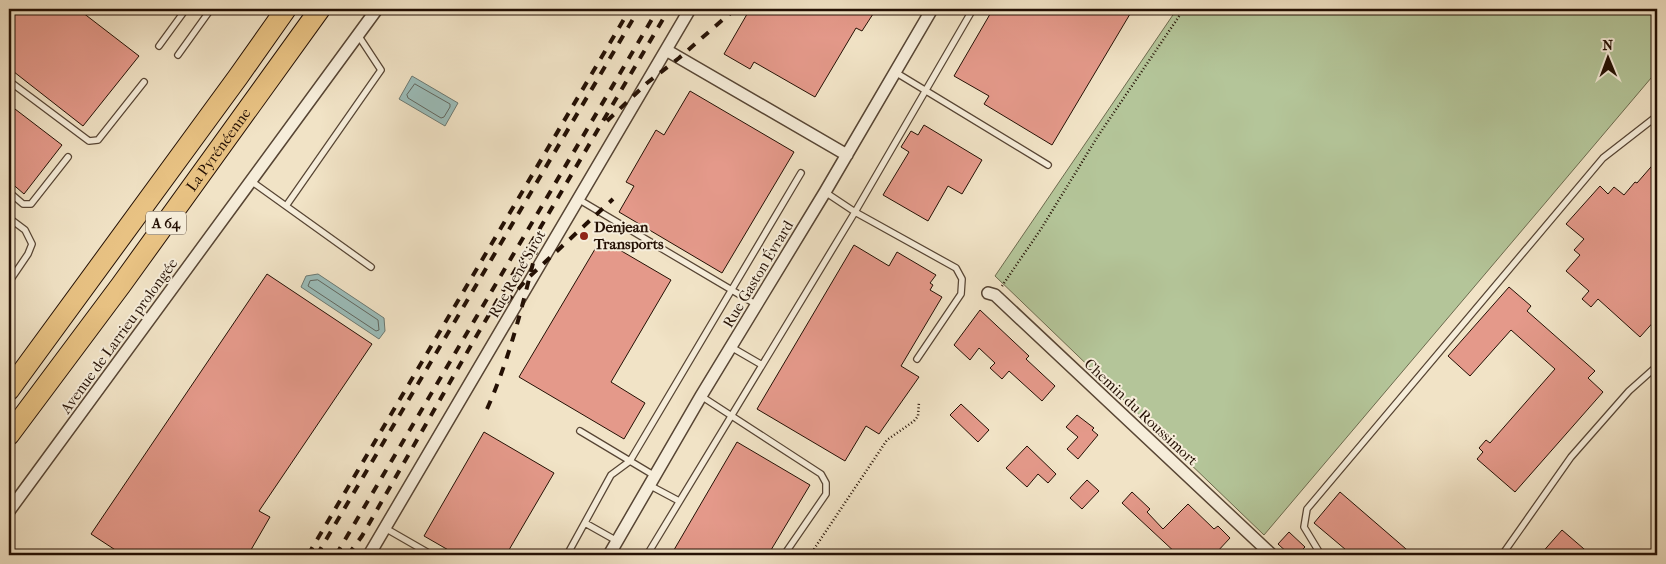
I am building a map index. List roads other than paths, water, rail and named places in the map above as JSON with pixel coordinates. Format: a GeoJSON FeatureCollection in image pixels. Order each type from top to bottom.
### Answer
{"type":"FeatureCollection","features":[{"type":"Feature","properties":{"kind":"highway","name":"La Pyrénéenne"},"geometry":{"type":"LineString","coordinates":[[9,390],[286,9]]}},
{"type":"Feature","properties":{"kind":"highway","name":"La Pyrénéenne"},"geometry":{"type":"LineString","coordinates":[[9,435],[121,285],[320,9]]}},
{"type":"Feature","properties":{"kind":"street","name":"Avenue de Larrieu prolongée"},"geometry":{"type":"LineString","coordinates":[[9,512],[377,9]]}},
{"type":"Feature","properties":{"kind":"street","name":"Rue René Sirot"},"geometry":{"type":"LineString","coordinates":[[369,555],[690,9]]}},
{"type":"Feature","properties":{"kind":"street","name":"Rue Gaston Évrard"},"geometry":{"type":"LineString","coordinates":[[609,555],[701,396],[825,192],[932,9]]}},
{"type":"Feature","properties":{"kind":"street"},"geometry":{"type":"LineString","coordinates":[[666,50],[847,155]]}},
{"type":"Feature","properties":{"kind":"street","name":"Chemin du Roussimort"},"geometry":{"type":"LineString","coordinates":[[991,294],[1272,555]]}},
{"type":"Feature","properties":{"kind":"lane"},"geometry":{"type":"LineString","coordinates":[[159,46],[186,9]]}},
{"type":"Feature","properties":{"kind":"lane"},"geometry":{"type":"LineString","coordinates":[[178,55],[211,9]]}},
{"type":"Feature","properties":{"kind":"lane"},"geometry":{"type":"LineString","coordinates":[[647,555],[855,212],[973,9]]}},
{"type":"Feature","properties":{"kind":"lane"},"geometry":{"type":"LineString","coordinates":[[286,206],[381,70],[358,35]]}},
{"type":"Feature","properties":{"kind":"lane"},"geometry":{"type":"LineString","coordinates":[[895,72],[1048,165]]}},
{"type":"Feature","properties":{"kind":"lane"},"geometry":{"type":"LineString","coordinates":[[9,82],[89,141],[98,140],[144,82]]}},
{"type":"Feature","properties":{"kind":"lane"},"geometry":{"type":"LineString","coordinates":[[1321,555],[1304,527],[1307,510],[1603,158],[1657,116]]}},
{"type":"Feature","properties":{"kind":"lane"},"geometry":{"type":"LineString","coordinates":[[9,192],[23,204],[31,204],[68,157]]}},
{"type":"Feature","properties":{"kind":"lane"},"geometry":{"type":"LineString","coordinates":[[567,555],[611,475],[630,461],[801,172]]}},
{"type":"Feature","properties":{"kind":"lane"},"geometry":{"type":"LineString","coordinates":[[251,181],[371,267]]}},
{"type":"Feature","properties":{"kind":"lane"},"geometry":{"type":"LineString","coordinates":[[825,192],[855,212],[956,268],[962,279],[961,294],[917,358]]}},
{"type":"Feature","properties":{"kind":"lane"},"geometry":{"type":"LineString","coordinates":[[578,199],[757,305]]}},
{"type":"Feature","properties":{"kind":"lane"},"geometry":{"type":"LineString","coordinates":[[9,218],[25,230],[32,244],[28,254],[9,282]]}},
{"type":"Feature","properties":{"kind":"lane"},"geometry":{"type":"LineString","coordinates":[[732,347],[762,365]]}},
{"type":"Feature","properties":{"kind":"lane"},"geometry":{"type":"LineString","coordinates":[[1502,555],[1571,457],[1629,391],[1657,366]]}},
{"type":"Feature","properties":{"kind":"lane"},"geometry":{"type":"LineString","coordinates":[[701,396],[821,474],[826,483],[826,494],[784,555]]}},
{"type":"Feature","properties":{"kind":"lane"},"geometry":{"type":"LineString","coordinates":[[580,431],[630,461],[679,502]]}},
{"type":"Feature","properties":{"kind":"lane"},"geometry":{"type":"LineString","coordinates":[[585,523],[617,541]]}},
{"type":"Feature","properties":{"kind":"lane"},"geometry":{"type":"LineString","coordinates":[[385,528],[432,555]]}},
{"type":"Feature","properties":{"kind":"water"},"geometry":{"type":"Polygon","coordinates":[[[412,76],[458,103],[445,126],[399,99],[412,76]]]}},
{"type":"Feature","properties":{"kind":"water"},"geometry":{"type":"Polygon","coordinates":[[[318,274],[384,318],[385,331],[379,339],[301,287],[306,276],[318,274]]]}},
{"type":"Feature","properties":{"kind":"railway"},"geometry":{"type":"LineString","coordinates":[[308,555],[630,9]]}},
{"type":"Feature","properties":{"kind":"railway"},"geometry":{"type":"LineString","coordinates":[[317,555],[639,9]]}},
{"type":"Feature","properties":{"kind":"railway"},"geometry":{"type":"LineString","coordinates":[[336,555],[658,9]]}},
{"type":"Feature","properties":{"kind":"railway"},"geometry":{"type":"LineString","coordinates":[[348,555],[362,536],[477,335],[669,9]]}},
{"type":"Feature","properties":{"kind":"railway"},"geometry":{"type":"LineString","coordinates":[[607,121],[647,83],[735,9]]}},
{"type":"Feature","properties":{"kind":"railway"},"geometry":{"type":"LineString","coordinates":[[494,316],[529,277],[613,199]]}},
{"type":"Feature","properties":{"kind":"railway"},"geometry":{"type":"LineString","coordinates":[[487,409],[511,345],[540,235]]}},
{"type":"Feature","properties":{"kind":"place","name":"Denjean Transports"},"geometry":{"type":"Point","coordinates":[584,236]}}]}
